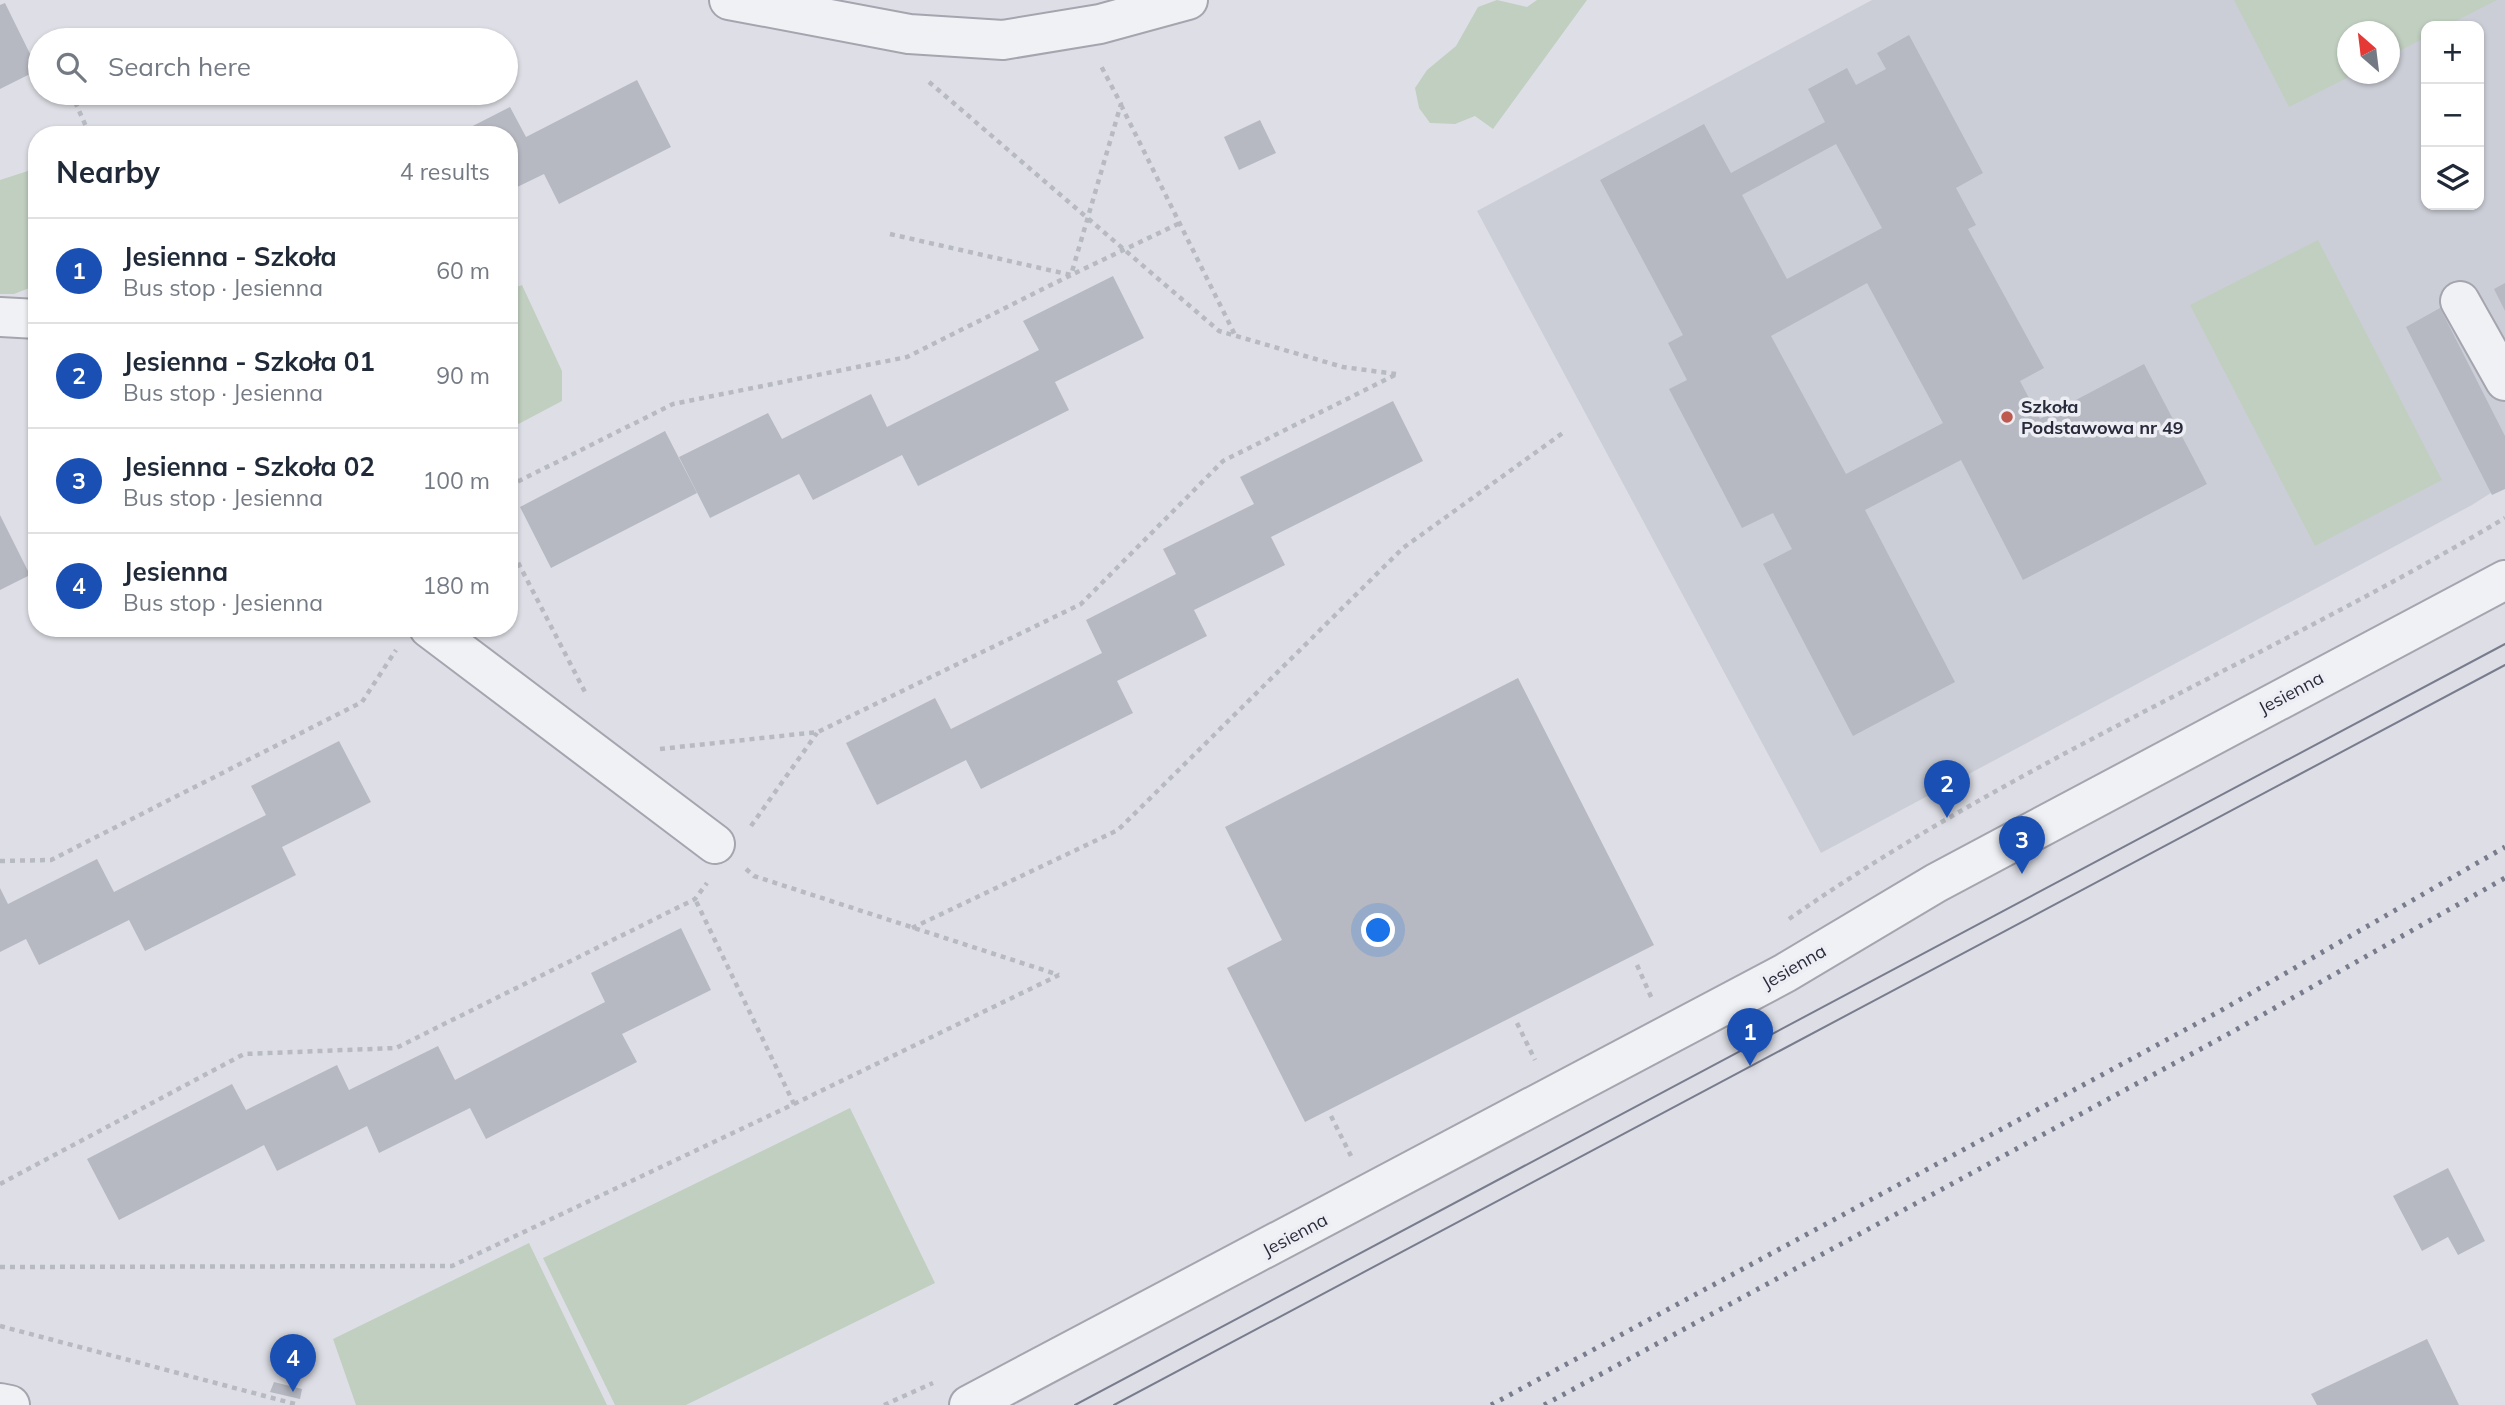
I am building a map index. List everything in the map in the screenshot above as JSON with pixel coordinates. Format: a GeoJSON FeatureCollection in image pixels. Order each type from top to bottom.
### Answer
{"type":"FeatureCollection","features":[{"type":"Feature","properties":{"kind":"street"},"geometry":{"type":"LineString","coordinates":[[729,0],[909,34],[1003,40],[1100,24],[1188,0]]}},
{"type":"Feature","properties":{"kind":"street"},"geometry":{"type":"LineString","coordinates":[[2460,301],[2503,374]]}},
{"type":"Feature","properties":{"kind":"street"},"geometry":{"type":"LineString","coordinates":[[0,317],[28,319]]}},
{"type":"Feature","properties":{"kind":"street","name":"Jesienna"},"geometry":{"type":"LineString","coordinates":[[969,1405],[1786,973],[1936,883],[2505,580]]}},
{"type":"Feature","properties":{"kind":"street"},"geometry":{"type":"LineString","coordinates":[[421,637],[733,845]]}},
{"type":"Feature","properties":{"kind":"street"},"geometry":{"type":"LineString","coordinates":[[0,1403],[10,1405]]}},
{"type":"Feature","properties":{"kind":"path"},"geometry":{"type":"LineString","coordinates":[[1099,61],[1235,335]]}},
{"type":"Feature","properties":{"kind":"path"},"geometry":{"type":"LineString","coordinates":[[658,750],[818,732],[1081,604],[1223,461],[1397,374],[1343,367],[1219,331],[929,82]]}},
{"type":"Feature","properties":{"kind":"path"},"geometry":{"type":"LineString","coordinates":[[1071,275],[1121,104]]}},
{"type":"Feature","properties":{"kind":"path"},"geometry":{"type":"LineString","coordinates":[[76,105],[86,126]]}},
{"type":"Feature","properties":{"kind":"path"},"geometry":{"type":"LineString","coordinates":[[518,482],[673,404],[907,358],[1180,223]]}},
{"type":"Feature","properties":{"kind":"path"},"geometry":{"type":"LineString","coordinates":[[890,234],[1071,275]]}},
{"type":"Feature","properties":{"kind":"path"},"geometry":{"type":"LineString","coordinates":[[912,928],[1118,830],[1403,548],[1564,432]]}},
{"type":"Feature","properties":{"kind":"path"},"geometry":{"type":"LineString","coordinates":[[518,562],[592,705]]}},
{"type":"Feature","properties":{"kind":"path"},"geometry":{"type":"LineString","coordinates":[[0,861],[51,860],[362,702],[414,637]]}},
{"type":"Feature","properties":{"kind":"path"},"geometry":{"type":"LineString","coordinates":[[0,1267],[452,1266],[1059,975],[754,876],[733,845],[818,732]]}},
{"type":"Feature","properties":{"kind":"path"},"geometry":{"type":"LineString","coordinates":[[0,1184],[244,1054],[396,1048],[695,899],[709,881]]}},
{"type":"Feature","properties":{"kind":"path"},"geometry":{"type":"LineString","coordinates":[[695,899],[794,1104]]}},
{"type":"Feature","properties":{"kind":"path"},"geometry":{"type":"LineString","coordinates":[[1636,965],[1657,1010]]}},
{"type":"Feature","properties":{"kind":"path"},"geometry":{"type":"LineString","coordinates":[[1517,1023],[1540,1071]]}},
{"type":"Feature","properties":{"kind":"path"},"geometry":{"type":"LineString","coordinates":[[1331,1116],[1356,1166]]}},
{"type":"Feature","properties":{"kind":"path"},"geometry":{"type":"LineString","coordinates":[[0,1326],[299,1405]]}},
{"type":"Feature","properties":{"kind":"shaded area","name":"Szkoła Podstawowa nr 49"},"geometry":{"type":"Polygon","coordinates":[[[1872,0],[2505,0],[2505,484],[2472,505],[1821,853],[1477,211],[1872,0]]]}},
{"type":"Feature","properties":{"kind":"green space"},"geometry":{"type":"Polygon","coordinates":[[[1497,0],[1527,7],[1537,0],[1587,0],[1493,129],[1475,116],[1455,124],[1430,123],[1419,108],[1415,88],[1427,70],[1456,46],[1478,7],[1497,0]]]}},
{"type":"Feature","properties":{"kind":"green space"},"geometry":{"type":"Polygon","coordinates":[[[2234,0],[2497,0],[2456,21],[2421,21],[2421,40],[2400,51],[2400,21],[2337,21],[2337,83],[2289,107],[2234,0]]]}},
{"type":"Feature","properties":{"kind":"green space"},"geometry":{"type":"Polygon","coordinates":[[[28,171],[28,289],[14,294],[0,294],[0,180],[28,171]]]}},
{"type":"Feature","properties":{"kind":"green space"},"geometry":{"type":"Polygon","coordinates":[[[2318,240],[2442,480],[2315,546],[2190,305],[2318,240]]]}},
{"type":"Feature","properties":{"kind":"green space"},"geometry":{"type":"Polygon","coordinates":[[[522,285],[562,371],[562,401],[518,424],[518,287],[522,285]]]}},
{"type":"Feature","properties":{"kind":"green space"},"geometry":{"type":"Polygon","coordinates":[[[850,1108],[935,1283],[686,1405],[615,1405],[543,1258],[850,1108]]]}},
{"type":"Feature","properties":{"kind":"green space"},"geometry":{"type":"Polygon","coordinates":[[[529,1243],[607,1405],[356,1405],[333,1339],[529,1243]]]}},
{"type":"Feature","properties":{"kind":"building"},"geometry":{"type":"Polygon","coordinates":[[[5,3],[28,50],[28,75],[0,89],[0,5],[5,3]]]}},
{"type":"Feature","properties":{"kind":"building"},"geometry":{"type":"Polygon","coordinates":[[[1909,35],[1983,173],[1956,188],[1976,225],[1968,229],[2044,368],[2020,381],[2040,419],[2144,364],[2207,484],[2023,580],[1961,460],[1865,510],[1955,682],[1853,736],[1763,564],[1792,549],[1773,513],[1742,528],[1669,389],[1687,380],[1668,343],[1683,335],[1600,180],[1704,124],[1731,173],[1825,122],[1808,89],[1847,68],[1856,85],[1886,69],[1877,53],[1909,35]],[[1836,144],[1742,195],[1787,279],[1882,228],[1836,144]],[[1867,283],[1771,336],[1846,474],[1943,423],[1867,283]]]}},
{"type":"Feature","properties":{"kind":"building"},"geometry":{"type":"Polygon","coordinates":[[[637,80],[671,147],[559,204],[544,174],[518,187],[518,126],[473,126],[510,107],[526,137],[637,80]]]}},
{"type":"Feature","properties":{"kind":"building"},"geometry":{"type":"Polygon","coordinates":[[[1260,120],[1276,153],[1239,170],[1224,137],[1260,120]]]}},
{"type":"Feature","properties":{"kind":"building"},"geometry":{"type":"Polygon","coordinates":[[[1113,276],[1144,338],[1055,382],[1069,410],[918,486],[902,455],[813,500],[799,474],[710,518],[679,457],[768,413],[782,439],[871,394],[887,427],[1039,350],[1023,321],[1113,276]]]}},
{"type":"Feature","properties":{"kind":"building"},"geometry":{"type":"Polygon","coordinates":[[[2505,283],[2505,311],[2494,289],[2505,283]]]}},
{"type":"Feature","properties":{"kind":"building"},"geometry":{"type":"Polygon","coordinates":[[[2440,308],[2505,436],[2505,489],[2492,495],[2406,327],[2440,308]]]}},
{"type":"Feature","properties":{"kind":"building"},"geometry":{"type":"Polygon","coordinates":[[[1393,401],[1423,461],[1271,537],[1285,565],[1194,610],[1207,636],[1117,681],[1133,713],[981,789],[966,760],[877,805],[846,743],[935,698],[951,729],[1102,653],[1086,620],[1176,574],[1163,549],[1254,504],[1240,477],[1393,401]]]}},
{"type":"Feature","properties":{"kind":"building"},"geometry":{"type":"Polygon","coordinates":[[[665,431],[697,493],[551,568],[520,507],[665,431]]]}},
{"type":"Feature","properties":{"kind":"building"},"geometry":{"type":"Polygon","coordinates":[[[0,515],[28,576],[0,590],[0,515]]]}},
{"type":"Feature","properties":{"kind":"building"},"geometry":{"type":"Polygon","coordinates":[[[1518,678],[1654,945],[1305,1122],[1227,968],[1282,940],[1225,827],[1518,678]]]}},
{"type":"Feature","properties":{"kind":"building"},"geometry":{"type":"Polygon","coordinates":[[[339,741],[371,802],[282,847],[296,875],[145,951],[129,920],[39,965],[26,939],[0,952],[0,888],[8,904],[97,859],[114,892],[266,815],[251,786],[339,741]]]}},
{"type":"Feature","properties":{"kind":"building"},"geometry":{"type":"Polygon","coordinates":[[[681,928],[711,990],[622,1034],[637,1062],[486,1139],[470,1108],[379,1153],[367,1126],[277,1171],[264,1145],[119,1220],[87,1159],[232,1084],[246,1110],[337,1065],[349,1090],[438,1046],[455,1080],[605,1002],[591,973],[681,928]]]}},
{"type":"Feature","properties":{"kind":"building"},"geometry":{"type":"Polygon","coordinates":[[[2448,1168],[2485,1241],[2458,1255],[2448,1237],[2422,1251],[2393,1196],[2448,1168]]]}},
{"type":"Feature","properties":{"kind":"building"},"geometry":{"type":"Polygon","coordinates":[[[2427,1339],[2459,1405],[2317,1405],[2311,1394],[2427,1339]]]}},
{"type":"Feature","properties":{"kind":"building"},"geometry":{"type":"Polygon","coordinates":[[[274,1382],[302,1389],[300,1399],[270,1392],[274,1382]]]}},
{"type":"Feature","properties":{"kind":"tram line"},"geometry":{"type":"LineString","coordinates":[[1075,1405],[2505,644]]}},
{"type":"Feature","properties":{"kind":"tram line"},"geometry":{"type":"LineString","coordinates":[[1114,1405],[2505,665]]}},
{"type":"Feature","properties":{"kind":"railway"},"geometry":{"type":"LineString","coordinates":[[1491,1405],[2220,1011],[2505,847]]}},
{"type":"Feature","properties":{"kind":"railway"},"geometry":{"type":"LineString","coordinates":[[1544,1405],[2232,1032],[2505,878]]}},
{"type":"Feature","properties":{"kind":"place","name":"Szkoła Podstawowa nr 49"},"geometry":{"type":"Point","coordinates":[2007,417]}},
{"type":"Feature","properties":{"kind":"place","name":"Jesienna - Szkoła 01"},"geometry":{"type":"Point","coordinates":[1947,818]}},
{"type":"Feature","properties":{"kind":"place","name":"Jesienna - Szkoła 02"},"geometry":{"type":"Point","coordinates":[2022,874]}},
{"type":"Feature","properties":{"kind":"place","name":"Jesienna - Szkoła"},"geometry":{"type":"Point","coordinates":[1750,1066]}},
{"type":"Feature","properties":{"kind":"place","name":"Jesienna"},"geometry":{"type":"Point","coordinates":[293,1392]}}]}
